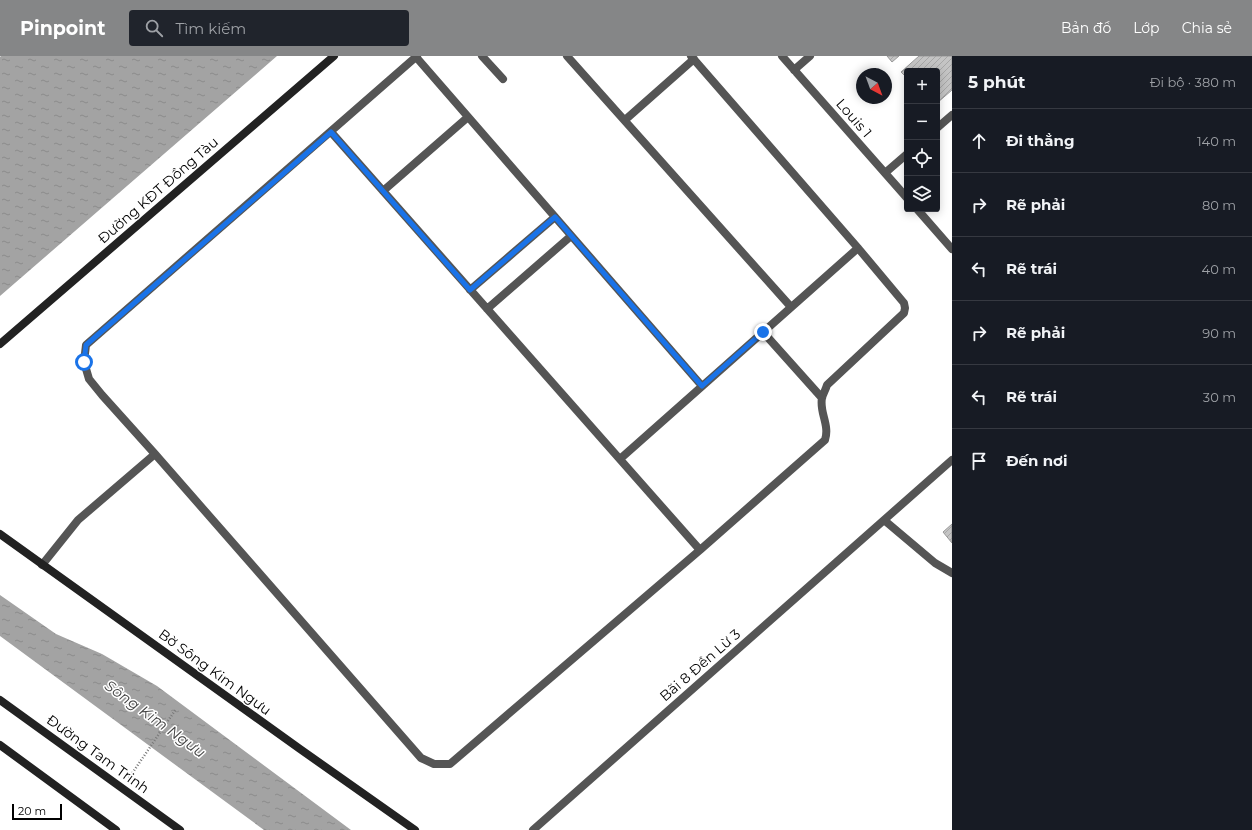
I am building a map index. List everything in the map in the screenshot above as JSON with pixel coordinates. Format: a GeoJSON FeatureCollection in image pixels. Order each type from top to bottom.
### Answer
{"type":"FeatureCollection","features":[{"type":"Feature","properties":{"kind":"main road","name":"Đường KĐT Đồng Tàu"},"geometry":{"type":"LineString","coordinates":[[0,344],[334,56]]}},
{"type":"Feature","properties":{"kind":"main road","name":"Bờ Sông Kim Ngưu"},"geometry":{"type":"LineString","coordinates":[[0,534],[300,749],[416,830]]}},
{"type":"Feature","properties":{"kind":"main road","name":"Đường Tam Trinh"},"geometry":{"type":"LineString","coordinates":[[0,700],[180,830]]}},
{"type":"Feature","properties":{"kind":"main road"},"geometry":{"type":"LineString","coordinates":[[0,745],[116,830]]}},
{"type":"Feature","properties":{"kind":"street"},"geometry":{"type":"LineString","coordinates":[[625,120],[692,58],[858,248],[904,302],[906,308],[904,313],[827,385],[822,398],[822,411],[827,433],[825,440],[700,550],[450,764],[434,764],[421,758],[89,380],[84,362],[86,345],[416,56],[702,386]]}},
{"type":"Feature","properties":{"kind":"street"},"geometry":{"type":"LineString","coordinates":[[482,56],[503,79]]}},
{"type":"Feature","properties":{"kind":"street"},"geometry":{"type":"LineString","coordinates":[[567,56],[791,307]]}},
{"type":"Feature","properties":{"kind":"street","name":"Louis 1"},"geometry":{"type":"LineString","coordinates":[[782,56],[904,194]]}},
{"type":"Feature","properties":{"kind":"street"},"geometry":{"type":"LineString","coordinates":[[794,70],[810,56]]}},
{"type":"Feature","properties":{"kind":"street"},"geometry":{"type":"LineString","coordinates":[[940,125],[952,115]]}},
{"type":"Feature","properties":{"kind":"street"},"geometry":{"type":"LineString","coordinates":[[383,191],[468,117]]}},
{"type":"Feature","properties":{"kind":"street"},"geometry":{"type":"LineString","coordinates":[[331,132],[700,550]]}},
{"type":"Feature","properties":{"kind":"street"},"geometry":{"type":"LineString","coordinates":[[885,172],[904,156]]}},
{"type":"Feature","properties":{"kind":"street"},"geometry":{"type":"LineString","coordinates":[[920,212],[952,249]]}},
{"type":"Feature","properties":{"kind":"street"},"geometry":{"type":"LineString","coordinates":[[470,290],[555,217]]}},
{"type":"Feature","properties":{"kind":"street"},"geometry":{"type":"LineString","coordinates":[[487,309],[571,236]]}},
{"type":"Feature","properties":{"kind":"street"},"geometry":{"type":"LineString","coordinates":[[620,460],[858,248]]}},
{"type":"Feature","properties":{"kind":"street"},"geometry":{"type":"LineString","coordinates":[[763,332],[822,398]]}},
{"type":"Feature","properties":{"kind":"street"},"geometry":{"type":"LineString","coordinates":[[42,564],[78,520],[155,454]]}},
{"type":"Feature","properties":{"kind":"street","name":"Bãi 8 Đền Lừ 3"},"geometry":{"type":"LineString","coordinates":[[533,830],[952,460]]}},
{"type":"Feature","properties":{"kind":"street"},"geometry":{"type":"LineString","coordinates":[[884,520],[935,563],[952,573]]}},
{"type":"Feature","properties":{"kind":"path"},"geometry":{"type":"LineString","coordinates":[[122,788],[176,709]]}},
{"type":"Feature","properties":{"kind":"water"},"geometry":{"type":"Polygon","coordinates":[[[1,56],[277,56],[0,296],[1,56]]]}},
{"type":"Feature","properties":{"kind":"water","name":"Sông Kim Ngưu"},"geometry":{"type":"Polygon","coordinates":[[[0,595],[56,634],[102,654],[157,686],[351,830],[264,830],[0,636],[0,595]]]}},
{"type":"Feature","properties":{"kind":"building"},"geometry":{"type":"Polygon","coordinates":[[[887,56],[899,56],[892,62],[887,56]]]}},
{"type":"Feature","properties":{"kind":"building"},"geometry":{"type":"Polygon","coordinates":[[[919,56],[952,56],[952,90],[940,100],[940,68],[906,68],[919,56]]]}},
{"type":"Feature","properties":{"kind":"building"},"geometry":{"type":"Polygon","coordinates":[[[952,524],[952,543],[943,532],[952,524]]]}},
{"type":"Feature","properties":{"kind":"route"},"geometry":{"type":"LineString","coordinates":[[84,362],[86,345],[331,132],[470,290],[555,217],[702,386],[763,332]]}}]}
